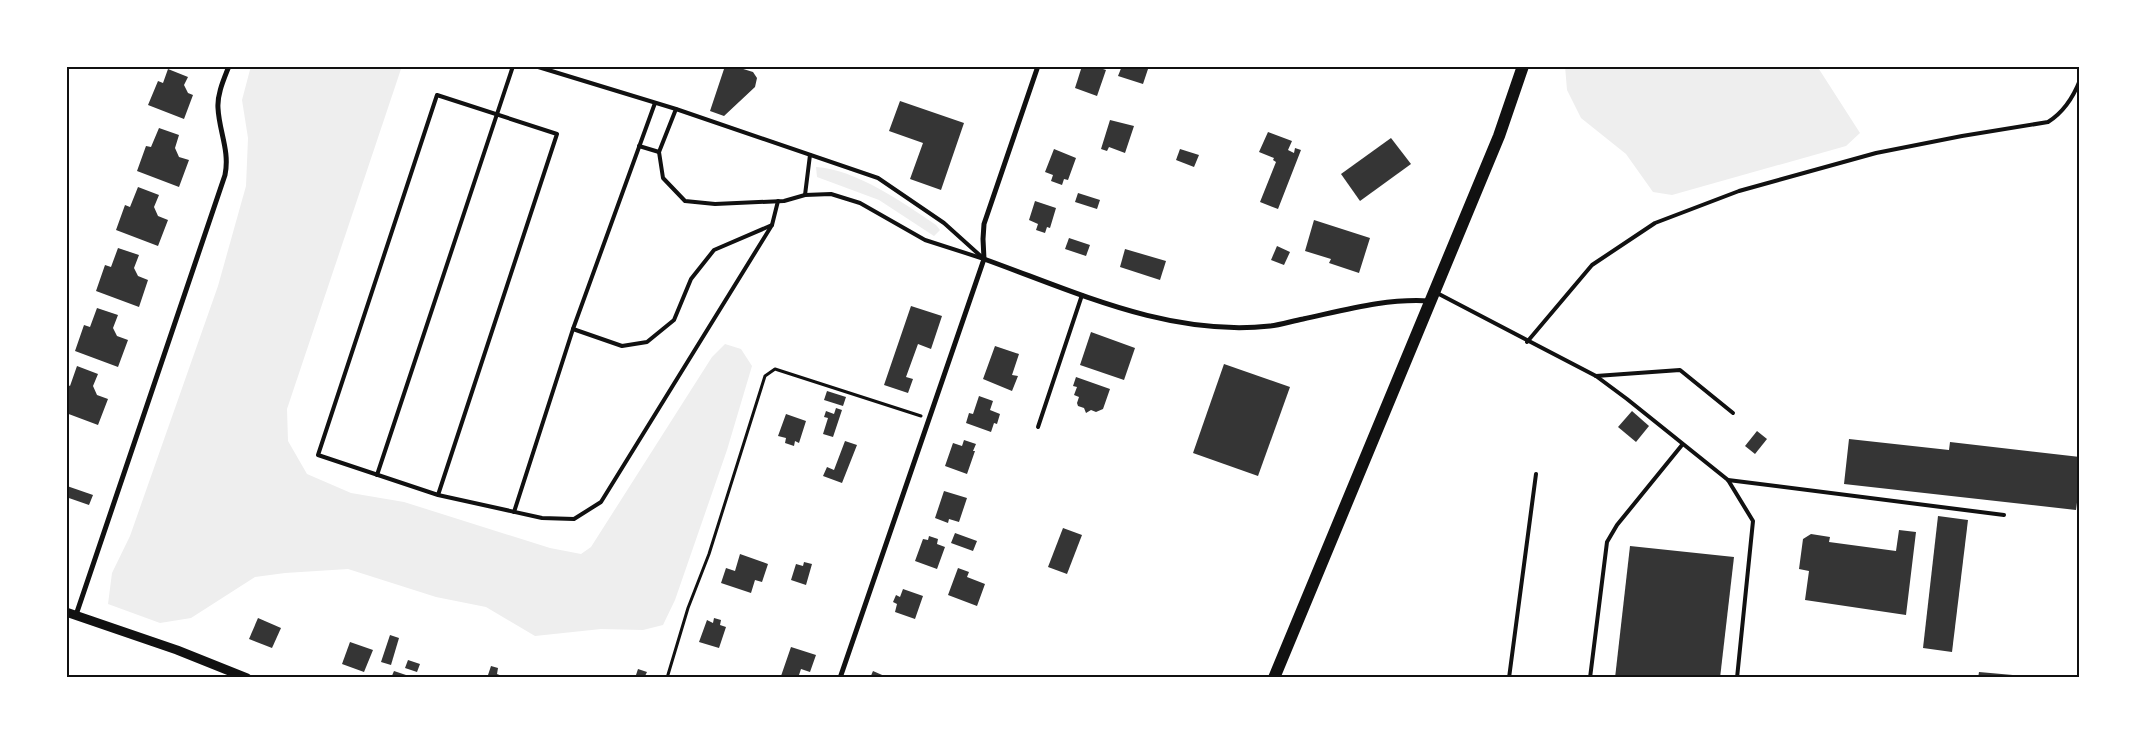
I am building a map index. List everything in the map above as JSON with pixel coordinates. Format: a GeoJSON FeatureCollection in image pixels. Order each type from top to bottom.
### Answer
{"type":"FeatureCollection","features":[{"type":"Feature","properties":{"kind":"main road"},"geometry":{"type":"LineString","coordinates":[[1274,678],[1499,136],[1523,66]]}},
{"type":"Feature","properties":{"kind":"street"},"geometry":{"type":"LineString","coordinates":[[76,615],[225,175],[227,154],[218,108],[220,93],[229,66]]}},
{"type":"Feature","properties":{"kind":"street"},"geometry":{"type":"LineString","coordinates":[[840,678],[984,259],[984,224],[1038,66]]}},
{"type":"Feature","properties":{"kind":"street"},"geometry":{"type":"LineString","coordinates":[[984,259],[1128,311],[1180,323],[1225,327],[1270,326],[1379,303],[1433,297]]}},
{"type":"Feature","properties":{"kind":"street"},"geometry":{"type":"LineString","coordinates":[[66,612],[177,650],[247,678]]}},
{"type":"Feature","properties":{"kind":"lane"},"geometry":{"type":"LineString","coordinates":[[377,475],[513,66]]}},
{"type":"Feature","properties":{"kind":"lane"},"geometry":{"type":"LineString","coordinates":[[534,66],[676,109],[878,178],[944,223],[984,259]]}},
{"type":"Feature","properties":{"kind":"lane"},"geometry":{"type":"LineString","coordinates":[[1528,342],[1592,265],[1656,223],[1739,191],[1876,153],[2048,122],[2059,116],[2066,107],[2080,80]]}},
{"type":"Feature","properties":{"kind":"lane"},"geometry":{"type":"LineString","coordinates":[[438,495],[557,134],[437,95],[318,455],[438,495],[542,518],[574,519],[601,502],[772,226],[778,201]]}},
{"type":"Feature","properties":{"kind":"lane"},"geometry":{"type":"LineString","coordinates":[[514,512],[573,329],[655,103]]}},
{"type":"Feature","properties":{"kind":"lane"},"geometry":{"type":"LineString","coordinates":[[676,109],[659,152],[664,178],[684,201],[715,204],[778,201],[805,194],[830,194],[860,203],[925,240],[984,259]]}},
{"type":"Feature","properties":{"kind":"lane"},"geometry":{"type":"LineString","coordinates":[[639,146],[659,152]]}},
{"type":"Feature","properties":{"kind":"lane"},"geometry":{"type":"LineString","coordinates":[[805,194],[810,155]]}},
{"type":"Feature","properties":{"kind":"lane"},"geometry":{"type":"LineString","coordinates":[[573,329],[622,346],[646,342],[674,320],[691,279],[714,250],[772,226]]}},
{"type":"Feature","properties":{"kind":"lane"},"geometry":{"type":"LineString","coordinates":[[1038,427],[1082,295]]}},
{"type":"Feature","properties":{"kind":"lane"},"geometry":{"type":"LineString","coordinates":[[1433,297],[1596,376],[1728,480],[1753,520],[1737,678]]}},
{"type":"Feature","properties":{"kind":"lane"},"geometry":{"type":"LineString","coordinates":[[1596,376],[1680,370],[1733,413]]}},
{"type":"Feature","properties":{"kind":"lane"},"geometry":{"type":"LineString","coordinates":[[1590,678],[1607,542],[1618,525],[1682,445]]}},
{"type":"Feature","properties":{"kind":"lane"},"geometry":{"type":"LineString","coordinates":[[1509,678],[1536,474]]}},
{"type":"Feature","properties":{"kind":"lane"},"geometry":{"type":"LineString","coordinates":[[1728,480],[2004,515]]}},
{"type":"Feature","properties":{"kind":"path"},"geometry":{"type":"LineString","coordinates":[[667,678],[688,608],[709,554],[765,376],[775,370],[929,419]]}},
{"type":"Feature","properties":{"kind":"shaded area"},"geometry":{"type":"Polygon","coordinates":[[[251,66],[402,66],[287,409],[288,441],[307,474],[351,493],[404,502],[550,548],[581,554],[591,547],[712,357],[725,344],[741,349],[752,366],[727,450],[675,600],[663,625],[643,630],[601,629],[535,636],[486,607],[436,597],[348,569],[255,577],[191,618],[160,623],[108,604],[112,573],[130,536],[218,286],[246,186],[248,138],[242,100],[251,66]]]}},
{"type":"Feature","properties":{"kind":"shaded area"},"geometry":{"type":"Polygon","coordinates":[[[1565,66],[1817,66],[1860,133],[1846,146],[1672,195],[1653,192],[1626,154],[1581,118],[1567,90],[1565,66]]]}},
{"type":"Feature","properties":{"kind":"shaded area"},"geometry":{"type":"Polygon","coordinates":[[[816,167],[847,174],[879,188],[923,216],[940,230],[934,236],[879,200],[817,177],[816,167]]]}},
{"type":"Feature","properties":{"kind":"building"},"geometry":{"type":"Polygon","coordinates":[[[725,66],[740,66],[740,68],[753,72],[757,78],[755,87],[724,116],[710,111],[725,66]]]}},
{"type":"Feature","properties":{"kind":"building"},"geometry":{"type":"Polygon","coordinates":[[[1082,66],[1094,66],[1106,70],[1097,96],[1075,88],[1082,66]]]}},
{"type":"Feature","properties":{"kind":"building"},"geometry":{"type":"Polygon","coordinates":[[[1122,66],[1149,66],[1143,84],[1118,76],[1122,66]]]}},
{"type":"Feature","properties":{"kind":"building"},"geometry":{"type":"Polygon","coordinates":[[[168,69],[188,77],[184,85],[188,93],[193,95],[184,119],[148,105],[158,81],[163,83],[168,69]]]}},
{"type":"Feature","properties":{"kind":"building"},"geometry":{"type":"Polygon","coordinates":[[[900,101],[964,123],[941,190],[910,179],[923,143],[889,131],[900,101]]]}},
{"type":"Feature","properties":{"kind":"building"},"geometry":{"type":"Polygon","coordinates":[[[1110,120],[1134,126],[1125,153],[1109,147],[1107,151],[1101,149],[1110,120]]]}},
{"type":"Feature","properties":{"kind":"building"},"geometry":{"type":"Polygon","coordinates":[[[159,128],[179,135],[175,148],[179,157],[189,160],[179,187],[137,171],[146,146],[151,147],[159,128]]]}},
{"type":"Feature","properties":{"kind":"building"},"geometry":{"type":"Polygon","coordinates":[[[1268,132],[1292,141],[1288,150],[1294,153],[1295,148],[1301,150],[1278,209],[1260,202],[1276,162],[1273,160],[1274,158],[1259,152],[1268,132]]]}},
{"type":"Feature","properties":{"kind":"building"},"geometry":{"type":"Polygon","coordinates":[[[1391,138],[1411,164],[1360,201],[1341,174],[1391,138]]]}},
{"type":"Feature","properties":{"kind":"building"},"geometry":{"type":"Polygon","coordinates":[[[1054,149],[1076,158],[1068,180],[1064,179],[1062,185],[1051,181],[1053,175],[1045,172],[1054,149]]]}},
{"type":"Feature","properties":{"kind":"building"},"geometry":{"type":"Polygon","coordinates":[[[1180,149],[1199,155],[1194,167],[1176,160],[1180,149]]]}},
{"type":"Feature","properties":{"kind":"building"},"geometry":{"type":"Polygon","coordinates":[[[138,187],[159,195],[154,207],[158,216],[168,220],[158,246],[116,230],[125,205],[130,207],[138,187]]]}},
{"type":"Feature","properties":{"kind":"building"},"geometry":{"type":"Polygon","coordinates":[[[1078,193],[1100,200],[1097,209],[1075,202],[1078,193]]]}},
{"type":"Feature","properties":{"kind":"building"},"geometry":{"type":"Polygon","coordinates":[[[1035,201],[1056,208],[1050,228],[1047,227],[1045,233],[1036,230],[1038,224],[1029,220],[1035,201]]]}},
{"type":"Feature","properties":{"kind":"building"},"geometry":{"type":"Polygon","coordinates":[[[1314,220],[1370,238],[1359,273],[1329,263],[1331,259],[1305,251],[1314,220]]]}},
{"type":"Feature","properties":{"kind":"building"},"geometry":{"type":"Polygon","coordinates":[[[1069,238],[1090,245],[1086,256],[1065,249],[1069,238]]]}},
{"type":"Feature","properties":{"kind":"building"},"geometry":{"type":"Polygon","coordinates":[[[1277,246],[1290,252],[1284,265],[1271,260],[1277,246]]]}},
{"type":"Feature","properties":{"kind":"building"},"geometry":{"type":"Polygon","coordinates":[[[118,248],[139,255],[134,268],[138,276],[148,280],[139,307],[96,291],[105,265],[111,267],[118,248]]]}},
{"type":"Feature","properties":{"kind":"building"},"geometry":{"type":"Polygon","coordinates":[[[1125,249],[1166,261],[1160,280],[1120,267],[1125,249]]]}},
{"type":"Feature","properties":{"kind":"building"},"geometry":{"type":"Polygon","coordinates":[[[911,306],[942,316],[931,349],[918,344],[906,377],[913,379],[908,393],[884,385],[911,306]]]}},
{"type":"Feature","properties":{"kind":"building"},"geometry":{"type":"Polygon","coordinates":[[[97,308],[118,315],[113,328],[117,336],[128,340],[118,367],[75,351],[84,325],[90,327],[97,308]]]}},
{"type":"Feature","properties":{"kind":"building"},"geometry":{"type":"Polygon","coordinates":[[[1091,332],[1135,348],[1124,380],[1080,365],[1091,332]]]}},
{"type":"Feature","properties":{"kind":"building"},"geometry":{"type":"Polygon","coordinates":[[[995,346],[1019,354],[1012,375],[1018,376],[1012,391],[983,379],[995,346]]]}},
{"type":"Feature","properties":{"kind":"building"},"geometry":{"type":"Polygon","coordinates":[[[1224,364],[1290,387],[1258,476],[1193,453],[1224,364]]]}},
{"type":"Feature","properties":{"kind":"building"},"geometry":{"type":"Polygon","coordinates":[[[77,366],[98,374],[93,386],[97,395],[108,399],[98,425],[66,413],[66,384],[70,386],[77,366]]]}},
{"type":"Feature","properties":{"kind":"building"},"geometry":{"type":"Polygon","coordinates":[[[1076,377],[1110,389],[1103,409],[1096,412],[1091,410],[1086,413],[1084,408],[1078,406],[1079,397],[1074,395],[1077,387],[1073,386],[1076,377]]]}},
{"type":"Feature","properties":{"kind":"building"},"geometry":{"type":"Polygon","coordinates":[[[827,391],[846,397],[843,406],[824,400],[827,391]]]}},
{"type":"Feature","properties":{"kind":"building"},"geometry":{"type":"Polygon","coordinates":[[[979,396],[993,401],[990,410],[1000,414],[997,424],[994,423],[991,432],[966,423],[969,413],[973,414],[979,396]]]}},
{"type":"Feature","properties":{"kind":"building"},"geometry":{"type":"Polygon","coordinates":[[[836,408],[842,410],[833,437],[823,434],[828,418],[824,417],[826,411],[834,414],[836,408]]]}},
{"type":"Feature","properties":{"kind":"building"},"geometry":{"type":"Polygon","coordinates":[[[1632,411],[1649,426],[1636,442],[1618,427],[1632,411]]]}},
{"type":"Feature","properties":{"kind":"building"},"geometry":{"type":"Polygon","coordinates":[[[786,414],[806,421],[799,443],[795,441],[794,446],[785,443],[786,438],[778,436],[786,414]]]}},
{"type":"Feature","properties":{"kind":"building"},"geometry":{"type":"Polygon","coordinates":[[[1757,431],[1767,439],[1755,454],[1745,446],[1757,431]]]}},
{"type":"Feature","properties":{"kind":"building"},"geometry":{"type":"Polygon","coordinates":[[[1849,439],[1949,450],[1950,442],[2080,457],[2080,480],[2076,510],[1844,484],[1849,439]]]}},
{"type":"Feature","properties":{"kind":"building"},"geometry":{"type":"Polygon","coordinates":[[[964,440],[976,444],[967,474],[945,466],[953,443],[962,446],[964,440]]]}},
{"type":"Feature","properties":{"kind":"building"},"geometry":{"type":"Polygon","coordinates":[[[845,441],[857,445],[842,483],[823,476],[827,467],[834,470],[845,441]]]}},
{"type":"Feature","properties":{"kind":"building"},"geometry":{"type":"Polygon","coordinates":[[[67,486],[93,495],[89,505],[66,497],[67,486]]]}},
{"type":"Feature","properties":{"kind":"building"},"geometry":{"type":"Polygon","coordinates":[[[944,491],[967,498],[959,522],[949,519],[948,523],[935,518],[944,491]]]}},
{"type":"Feature","properties":{"kind":"building"},"geometry":{"type":"Polygon","coordinates":[[[1938,516],[1968,520],[1952,652],[1923,648],[1938,516]]]}},
{"type":"Feature","properties":{"kind":"building"},"geometry":{"type":"Polygon","coordinates":[[[1063,528],[1082,535],[1067,574],[1048,567],[1063,528]]]}},
{"type":"Feature","properties":{"kind":"building"},"geometry":{"type":"Polygon","coordinates":[[[1899,530],[1916,532],[1906,615],[1805,600],[1809,571],[1799,569],[1803,539],[1811,534],[1830,537],[1829,542],[1896,551],[1899,530]]]}},
{"type":"Feature","properties":{"kind":"building"},"geometry":{"type":"Polygon","coordinates":[[[955,533],[977,541],[973,551],[951,543],[955,533]]]}},
{"type":"Feature","properties":{"kind":"building"},"geometry":{"type":"Polygon","coordinates":[[[929,536],[938,539],[937,544],[945,547],[937,569],[915,561],[923,539],[928,540],[929,536]]]}},
{"type":"Feature","properties":{"kind":"building"},"geometry":{"type":"Polygon","coordinates":[[[1630,546],[1734,557],[1720,678],[1615,678],[1630,546]]]}},
{"type":"Feature","properties":{"kind":"building"},"geometry":{"type":"Polygon","coordinates":[[[740,554],[768,564],[762,582],[755,580],[751,593],[721,583],[726,568],[735,571],[740,554]]]}},
{"type":"Feature","properties":{"kind":"building"},"geometry":{"type":"Polygon","coordinates":[[[804,562],[812,564],[806,585],[791,580],[796,564],[803,566],[804,562]]]}},
{"type":"Feature","properties":{"kind":"building"},"geometry":{"type":"Polygon","coordinates":[[[958,568],[969,572],[967,577],[985,584],[977,606],[948,595],[958,568]]]}},
{"type":"Feature","properties":{"kind":"building"},"geometry":{"type":"Polygon","coordinates":[[[903,589],[923,596],[915,619],[895,612],[897,604],[893,602],[896,595],[900,597],[903,589]]]}},
{"type":"Feature","properties":{"kind":"building"},"geometry":{"type":"Polygon","coordinates":[[[258,618],[281,628],[272,648],[249,639],[258,618]]]}},
{"type":"Feature","properties":{"kind":"building"},"geometry":{"type":"Polygon","coordinates":[[[714,618],[721,620],[720,625],[726,627],[719,648],[699,642],[707,620],[713,623],[714,618]]]}},
{"type":"Feature","properties":{"kind":"building"},"geometry":{"type":"Polygon","coordinates":[[[390,635],[399,638],[391,665],[381,662],[390,635]]]}},
{"type":"Feature","properties":{"kind":"building"},"geometry":{"type":"Polygon","coordinates":[[[350,642],[373,650],[364,672],[342,664],[350,642]]]}},
{"type":"Feature","properties":{"kind":"building"},"geometry":{"type":"Polygon","coordinates":[[[791,647],[816,655],[810,672],[801,669],[798,678],[781,676],[791,647]]]}},
{"type":"Feature","properties":{"kind":"building"},"geometry":{"type":"Polygon","coordinates":[[[408,660],[420,664],[417,672],[405,668],[408,660]]]}},
{"type":"Feature","properties":{"kind":"building"},"geometry":{"type":"Polygon","coordinates":[[[491,666],[498,668],[497,674],[507,678],[487,678],[491,666]]]}},
{"type":"Feature","properties":{"kind":"building"},"geometry":{"type":"Polygon","coordinates":[[[638,669],[647,672],[644,678],[635,678],[638,669]]]}},
{"type":"Feature","properties":{"kind":"building"},"geometry":{"type":"Polygon","coordinates":[[[394,671],[406,675],[405,678],[391,678],[394,671]]]}},
{"type":"Feature","properties":{"kind":"building"},"geometry":{"type":"Polygon","coordinates":[[[873,671],[889,678],[870,678],[873,671]]]}},
{"type":"Feature","properties":{"kind":"building"},"geometry":{"type":"Polygon","coordinates":[[[1979,672],[2024,676],[2024,678],[1978,678],[1979,672]]]}}]}
